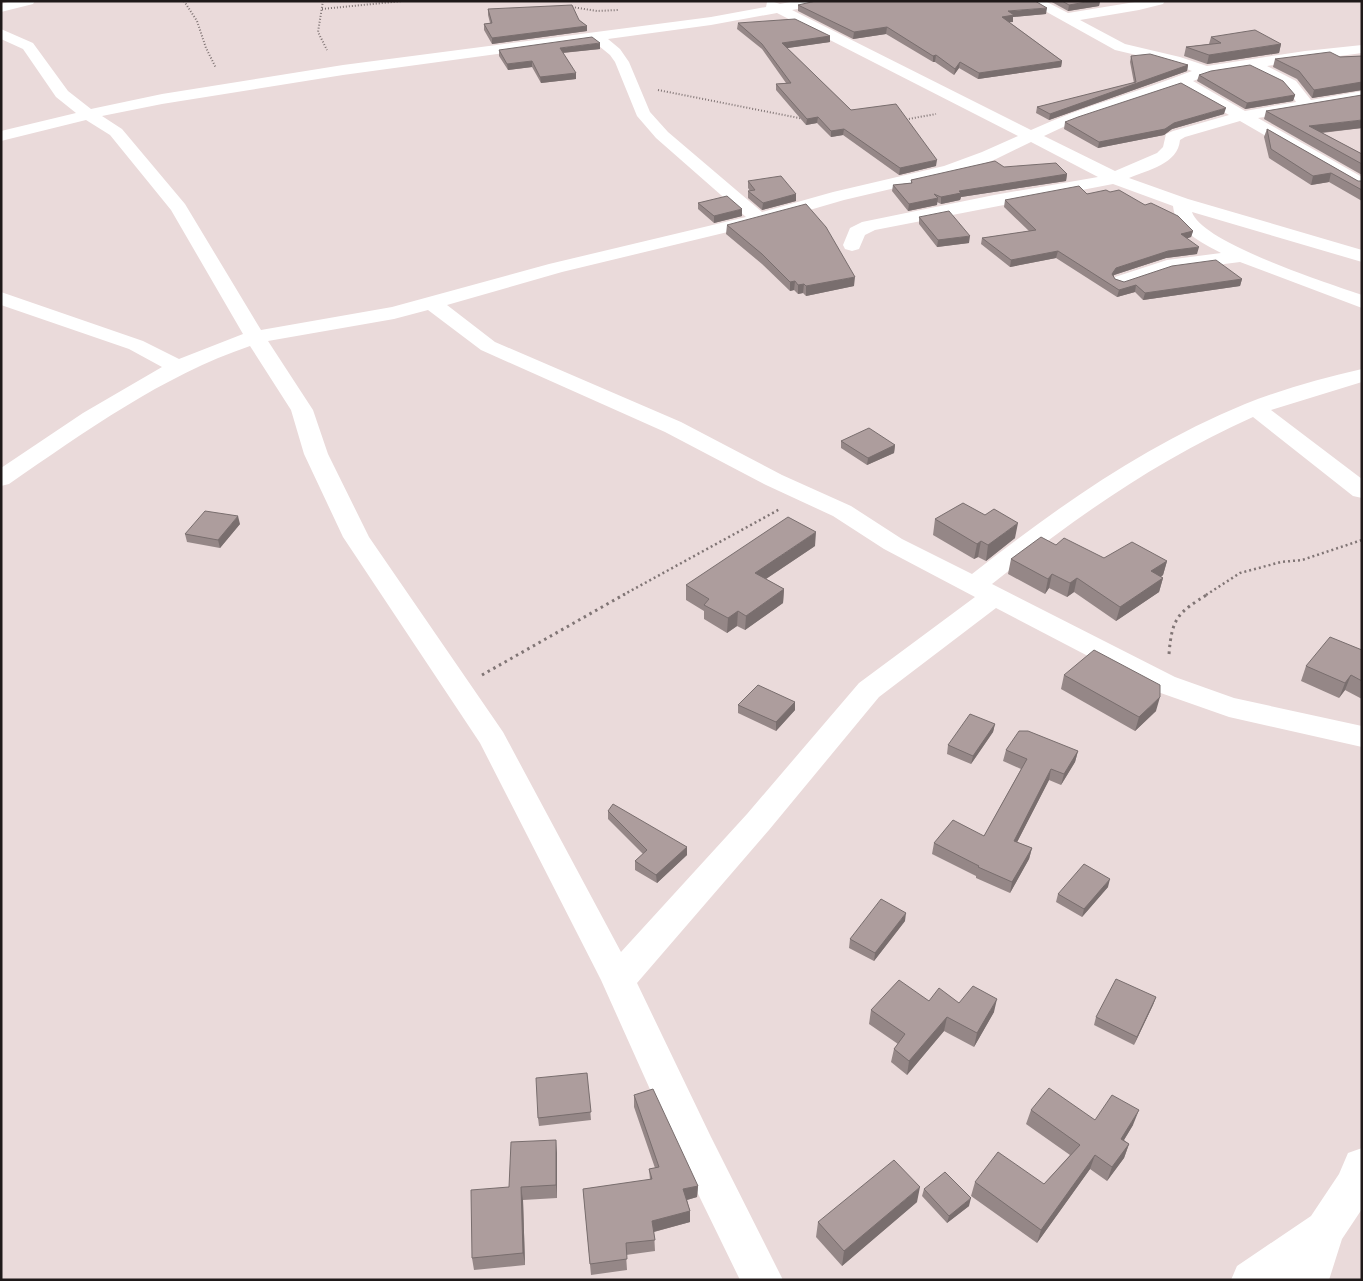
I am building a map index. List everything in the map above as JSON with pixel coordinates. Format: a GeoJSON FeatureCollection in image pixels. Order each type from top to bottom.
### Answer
{"type":"FeatureCollection","features":[{"type":"Feature","properties":{"kind":"street"},"geometry":{"type":"LineString","coordinates":[[1,8],[28,1]]}},
{"type":"Feature","properties":{"kind":"street"},"geometry":{"type":"LineString","coordinates":[[1,136],[135,104],[343,70],[711,21],[770,4],[818,1]]}},
{"type":"Feature","properties":{"kind":"street"},"geometry":{"type":"LineString","coordinates":[[1034,1],[1120,47],[1175,60],[1206,71]]}},
{"type":"Feature","properties":{"kind":"street"},"geometry":{"type":"LineString","coordinates":[[1065,18],[1140,6],[1158,1]]}},
{"type":"Feature","properties":{"kind":"street"},"geometry":{"type":"LineString","coordinates":[[770,4],[1114,178],[1182,203],[1362,256]]}},
{"type":"Feature","properties":{"kind":"street"},"geometry":{"type":"LineString","coordinates":[[1,33],[28,46],[62,94],[89,115],[116,132],[179,208],[255,337],[302,410],[316,454],[356,537],[493,739],[618,980],[697,1150],[762,1280]]}},
{"type":"Feature","properties":{"kind":"street"},"geometry":{"type":"LineString","coordinates":[[597,37],[615,52],[622,62],[633,87],[634,96],[643,113],[662,135],[759,219]]}},
{"type":"Feature","properties":{"kind":"street"},"geometry":{"type":"LineString","coordinates":[[1,480],[82,424],[179,368],[236,342],[255,337],[385,315],[556,268],[759,219],[839,196],[949,170],[988,156],[1070,118],[1206,71],[1305,54],[1362,49]]}},
{"type":"Feature","properties":{"kind":"street"},"geometry":{"type":"LineString","coordinates":[[1251,64],[1289,83],[1301,94],[1306,106]]}},
{"type":"Feature","properties":{"kind":"street"},"geometry":{"type":"LineString","coordinates":[[1181,81],[1362,184]]}},
{"type":"Feature","properties":{"kind":"street"},"geometry":{"type":"LineString","coordinates":[[852,245],[857,232],[869,226],[1114,178],[1163,157],[1171,148],[1172,138],[1179,134],[1242,116],[1362,96]]}},
{"type":"Feature","properties":{"kind":"street"},"geometry":{"type":"LineString","coordinates":[[1182,203],[1182,212],[1187,222],[1198,232],[1243,256],[1362,302]]}},
{"type":"Feature","properties":{"kind":"street"},"geometry":{"type":"LineString","coordinates":[[1122,281],[1167,266],[1243,256]]}},
{"type":"Feature","properties":{"kind":"street"},"geometry":{"type":"LineString","coordinates":[[1,298],[136,345],[179,368]]}},
{"type":"Feature","properties":{"kind":"street"},"geometry":{"type":"LineString","coordinates":[[433,303],[446,316],[488,346],[673,427],[806,495],[842,511],[893,544],[1165,684],[1229,707],[1362,737]]}},
{"type":"Feature","properties":{"kind":"street"},"geometry":{"type":"LineString","coordinates":[[618,980],[765,815],[869,690],[984,590],[1040,532],[1131,472],[1181,442],[1255,408],[1362,375]]}},
{"type":"Feature","properties":{"kind":"street"},"geometry":{"type":"LineString","coordinates":[[1255,408],[1362,491]]}},
{"type":"Feature","properties":{"kind":"street"},"geometry":{"type":"LineString","coordinates":[[1308,1280],[1325,1230],[1354,1186],[1362,1166]]}},
{"type":"Feature","properties":{"kind":"street"},"geometry":{"type":"LineString","coordinates":[[1252,1280],[1325,1230]]}},
{"type":"Feature","properties":{"kind":"path"},"geometry":{"type":"LineString","coordinates":[[184,1],[197,21],[212,63],[232,88]]}},
{"type":"Feature","properties":{"kind":"path"},"geometry":{"type":"LineString","coordinates":[[323,1],[318,32],[331,56],[343,70]]}},
{"type":"Feature","properties":{"kind":"path"},"geometry":{"type":"LineString","coordinates":[[322,9],[403,1]]}},
{"type":"Feature","properties":{"kind":"path"},"geometry":{"type":"LineString","coordinates":[[568,7],[597,11],[624,9]]}},
{"type":"Feature","properties":{"kind":"path"},"geometry":{"type":"LineString","coordinates":[[633,87],[806,119]]}},
{"type":"Feature","properties":{"kind":"path"},"geometry":{"type":"LineString","coordinates":[[898,120],[975,108]]}},
{"type":"Feature","properties":{"kind":"path"},"geometry":{"type":"LineString","coordinates":[[460,688],[667,570],[806,495]]}},
{"type":"Feature","properties":{"kind":"path"},"geometry":{"type":"LineString","coordinates":[[1165,684],[1171,632],[1182,611],[1240,573],[1281,562],[1302,560],[1362,540]]}},
{"type":"Feature","properties":{"kind":"building"},"geometry":{"type":"Polygon","coordinates":[[[816,1],[1035,1],[1047,8],[1008,11],[1014,15],[1002,17],[1062,61],[979,73],[960,62],[955,69],[936,55],[933,56],[887,27],[854,32],[798,5],[816,1]]]}},
{"type":"Feature","properties":{"kind":"building"},"geometry":{"type":"Polygon","coordinates":[[[1062,1],[1092,1],[1069,5],[1062,1]]]}},
{"type":"Feature","properties":{"kind":"building"},"geometry":{"type":"Polygon","coordinates":[[[572,5],[579,20],[587,26],[492,38],[484,24],[492,23],[488,9],[572,5]]]}},
{"type":"Feature","properties":{"kind":"building"},"geometry":{"type":"Polygon","coordinates":[[[795,19],[830,36],[782,43],[851,110],[896,104],[937,160],[900,168],[844,129],[831,131],[818,117],[807,119],[776,84],[791,83],[762,44],[738,23],[795,19]]]}},
{"type":"Feature","properties":{"kind":"building"},"geometry":{"type":"Polygon","coordinates":[[[1255,30],[1281,44],[1209,55],[1186,47],[1221,43],[1211,37],[1255,30]]]}},
{"type":"Feature","properties":{"kind":"building"},"geometry":{"type":"Polygon","coordinates":[[[592,37],[600,43],[560,48],[576,73],[540,77],[532,61],[507,64],[499,50],[592,37]]]}},
{"type":"Feature","properties":{"kind":"building"},"geometry":{"type":"Polygon","coordinates":[[[1330,52],[1340,57],[1362,56],[1362,82],[1314,90],[1299,71],[1275,59],[1330,52]]]}},
{"type":"Feature","properties":{"kind":"building"},"geometry":{"type":"Polygon","coordinates":[[[1150,54],[1188,65],[1050,114],[1037,107],[1136,82],[1131,56],[1150,54]]]}},
{"type":"Feature","properties":{"kind":"building"},"geometry":{"type":"Polygon","coordinates":[[[1250,65],[1283,81],[1295,95],[1247,103],[1199,75],[1211,71],[1250,65]]]}},
{"type":"Feature","properties":{"kind":"building"},"geometry":{"type":"Polygon","coordinates":[[[1181,83],[1226,108],[1174,123],[1165,129],[1099,142],[1065,122],[1078,117],[1181,83]]]}},
{"type":"Feature","properties":{"kind":"building"},"geometry":{"type":"Polygon","coordinates":[[[1362,95],[1362,120],[1309,126],[1362,154],[1362,164],[1266,111],[1362,95]]]}},
{"type":"Feature","properties":{"kind":"building"},"geometry":{"type":"Polygon","coordinates":[[[1267,129],[1358,181],[1362,181],[1362,190],[1331,173],[1313,176],[1271,149],[1267,129]]]}},
{"type":"Feature","properties":{"kind":"building"},"geometry":{"type":"Polygon","coordinates":[[[995,161],[1004,167],[1056,163],[1067,174],[959,191],[961,193],[941,197],[934,194],[938,198],[909,204],[893,185],[912,183],[911,180],[995,161]]]}},
{"type":"Feature","properties":{"kind":"building"},"geometry":{"type":"Polygon","coordinates":[[[781,176],[796,194],[763,203],[748,191],[755,190],[748,181],[781,176]]]}},
{"type":"Feature","properties":{"kind":"building"},"geometry":{"type":"Polygon","coordinates":[[[1079,186],[1087,194],[1106,190],[1110,192],[1119,190],[1145,205],[1151,203],[1178,216],[1193,231],[1181,234],[1199,247],[1168,251],[1116,268],[1112,274],[1115,279],[1124,282],[1172,266],[1216,260],[1242,279],[1145,293],[1136,285],[1119,290],[1058,251],[1011,260],[982,238],[1036,230],[1005,200],[1079,186]]]}},
{"type":"Feature","properties":{"kind":"building"},"geometry":{"type":"Polygon","coordinates":[[[727,196],[742,209],[714,216],[698,203],[727,196]]]}},
{"type":"Feature","properties":{"kind":"building"},"geometry":{"type":"Polygon","coordinates":[[[806,204],[826,227],[855,277],[806,286],[804,284],[798,285],[795,281],[790,282],[762,254],[727,225],[806,204]]]}},
{"type":"Feature","properties":{"kind":"building"},"geometry":{"type":"Polygon","coordinates":[[[949,211],[970,236],[938,240],[919,217],[949,211]]]}},
{"type":"Feature","properties":{"kind":"building"},"geometry":{"type":"Polygon","coordinates":[[[869,428],[895,445],[868,458],[841,441],[869,428]]]}},
{"type":"Feature","properties":{"kind":"building"},"geometry":{"type":"Polygon","coordinates":[[[963,503],[985,515],[994,509],[1018,523],[988,545],[981,541],[977,544],[935,519],[963,503]]]}},
{"type":"Feature","properties":{"kind":"building"},"geometry":{"type":"Polygon","coordinates":[[[205,511],[238,516],[218,540],[185,534],[205,511]]]}},
{"type":"Feature","properties":{"kind":"building"},"geometry":{"type":"Polygon","coordinates":[[[788,517],[816,532],[755,573],[784,589],[746,616],[738,611],[728,618],[704,605],[709,599],[686,585],[788,517]]]}},
{"type":"Feature","properties":{"kind":"building"},"geometry":{"type":"Polygon","coordinates":[[[1041,537],[1056,545],[1064,538],[1104,558],[1132,542],[1167,561],[1151,571],[1163,578],[1120,607],[1077,578],[1070,583],[1052,574],[1048,579],[1011,559],[1041,537]]]}},
{"type":"Feature","properties":{"kind":"building"},"geometry":{"type":"Polygon","coordinates":[[[1330,637],[1362,650],[1362,681],[1351,675],[1345,683],[1306,666],[1330,637]]]}},
{"type":"Feature","properties":{"kind":"building"},"geometry":{"type":"Polygon","coordinates":[[[1094,650],[1160,685],[1160,697],[1139,717],[1064,675],[1094,650]]]}},
{"type":"Feature","properties":{"kind":"building"},"geometry":{"type":"Polygon","coordinates":[[[758,685],[795,702],[776,722],[738,705],[758,685]]]}},
{"type":"Feature","properties":{"kind":"building"},"geometry":{"type":"Polygon","coordinates":[[[970,714],[995,724],[973,756],[948,745],[970,714]]]}},
{"type":"Feature","properties":{"kind":"building"},"geometry":{"type":"Polygon","coordinates":[[[1019,731],[1028,731],[1078,751],[1064,774],[1051,769],[1014,841],[1032,848],[1012,882],[978,867],[934,843],[953,820],[984,836],[1027,759],[1006,750],[1019,731]]]}},
{"type":"Feature","properties":{"kind":"building"},"geometry":{"type":"Polygon","coordinates":[[[613,804],[687,847],[656,875],[635,861],[647,850],[608,811],[613,804]]]}},
{"type":"Feature","properties":{"kind":"building"},"geometry":{"type":"Polygon","coordinates":[[[1084,864],[1110,879],[1084,909],[1058,894],[1084,864]]]}},
{"type":"Feature","properties":{"kind":"building"},"geometry":{"type":"Polygon","coordinates":[[[881,899],[906,913],[875,953],[850,939],[881,899]]]}},
{"type":"Feature","properties":{"kind":"building"},"geometry":{"type":"Polygon","coordinates":[[[1116,979],[1156,997],[1137,1037],[1096,1017],[1116,979]]]}},
{"type":"Feature","properties":{"kind":"building"},"geometry":{"type":"Polygon","coordinates":[[[899,980],[929,1001],[939,988],[959,1003],[973,986],[997,999],[977,1033],[947,1017],[909,1061],[894,1049],[905,1034],[871,1010],[899,980]]]}},
{"type":"Feature","properties":{"kind":"building"},"geometry":{"type":"Polygon","coordinates":[[[587,1073],[591,1112],[538,1118],[536,1078],[587,1073]]]}},
{"type":"Feature","properties":{"kind":"building"},"geometry":{"type":"Polygon","coordinates":[[[1049,1088],[1095,1120],[1112,1095],[1139,1110],[1121,1139],[1129,1144],[1112,1167],[1095,1155],[1041,1230],[975,1182],[998,1152],[1044,1184],[1080,1145],[1031,1110],[1049,1088]]]}},
{"type":"Feature","properties":{"kind":"building"},"geometry":{"type":"Polygon","coordinates":[[[653,1089],[698,1186],[683,1189],[690,1211],[652,1221],[655,1240],[626,1243],[627,1259],[590,1264],[583,1189],[652,1179],[649,1169],[659,1167],[634,1095],[653,1089]]]}},
{"type":"Feature","properties":{"kind":"building"},"geometry":{"type":"Polygon","coordinates":[[[556,1140],[556,1185],[521,1187],[523,1253],[472,1258],[471,1190],[509,1187],[511,1142],[556,1140]]]}},
{"type":"Feature","properties":{"kind":"building"},"geometry":{"type":"Polygon","coordinates":[[[894,1160],[920,1187],[844,1251],[818,1222],[894,1160]]]}},
{"type":"Feature","properties":{"kind":"building"},"geometry":{"type":"Polygon","coordinates":[[[945,1172],[971,1198],[949,1216],[924,1189],[945,1172]]]}}]}
